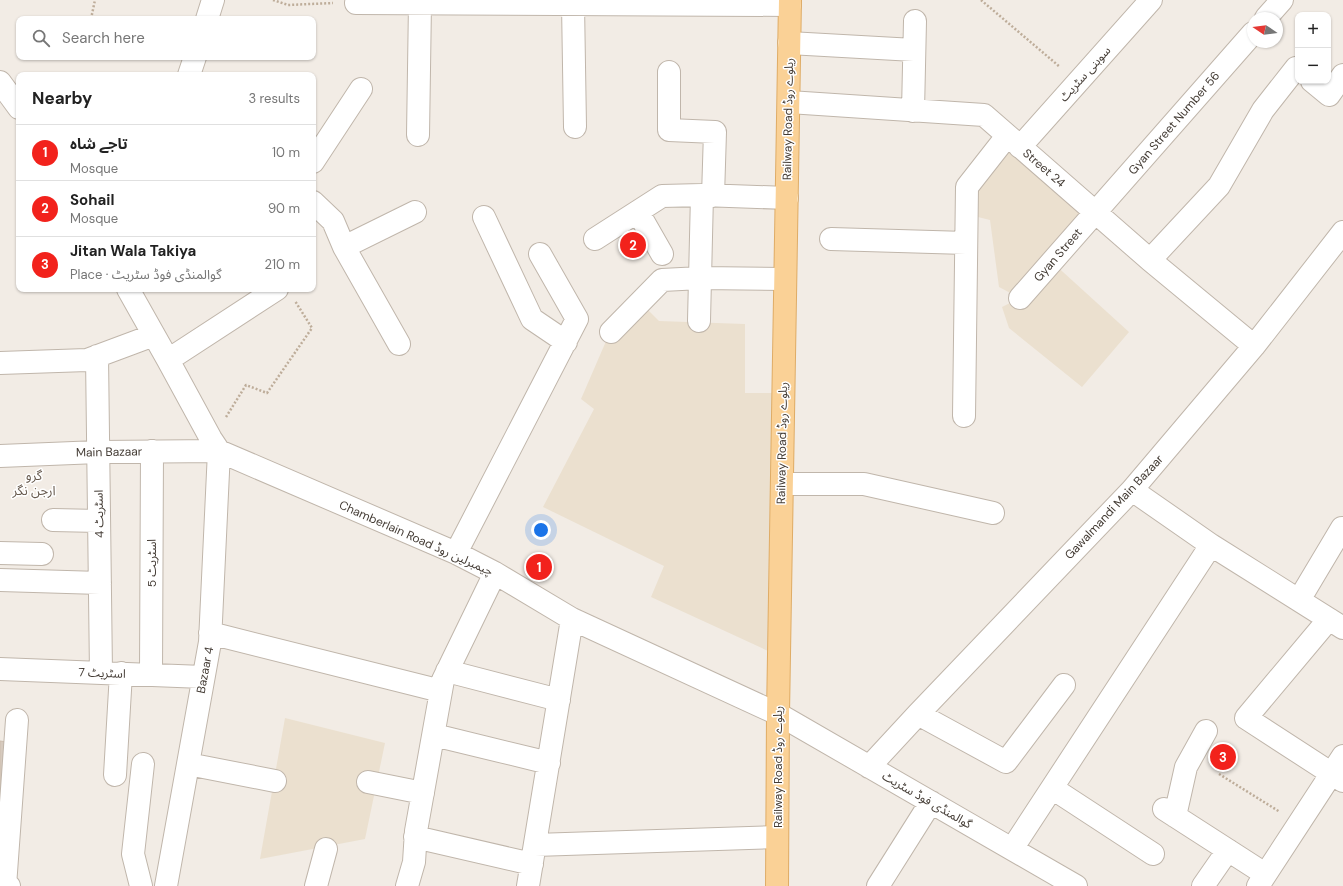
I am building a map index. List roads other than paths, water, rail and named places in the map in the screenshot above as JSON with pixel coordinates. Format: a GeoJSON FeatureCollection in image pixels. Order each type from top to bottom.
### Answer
{"type":"FeatureCollection","features":[{"type":"Feature","properties":{"kind":"main road","name":"Railway Road ریلوے روڈ"},"geometry":{"type":"LineString","coordinates":[[777,886],[778,714],[790,3]]}},
{"type":"Feature","properties":{"kind":"street"},"geometry":{"type":"LineString","coordinates":[[208,16],[213,0]]}},
{"type":"Feature","properties":{"kind":"street","name":"سوہنی سٹریٹ"},"geometry":{"type":"LineString","coordinates":[[964,416],[967,187],[1078,82],[1150,0]]}},
{"type":"Feature","properties":{"kind":"street"},"geometry":{"type":"LineString","coordinates":[[1271,12],[1282,0]]}},
{"type":"Feature","properties":{"kind":"street"},"geometry":{"type":"LineString","coordinates":[[356,2],[420,3],[489,1],[573,4],[706,2],[790,3]]}},
{"type":"Feature","properties":{"kind":"street"},"geometry":{"type":"LineString","coordinates":[[418,135],[420,3]]}},
{"type":"Feature","properties":{"kind":"street"},"geometry":{"type":"LineString","coordinates":[[573,4],[575,127]]}},
{"type":"Feature","properties":{"kind":"street"},"geometry":{"type":"LineString","coordinates":[[913,111],[915,20]]}},
{"type":"Feature","properties":{"kind":"street","name":"Gyan Street Number 56"},"geometry":{"type":"LineString","coordinates":[[1096,213],[1247,40]]}},
{"type":"Feature","properties":{"kind":"street"},"geometry":{"type":"LineString","coordinates":[[790,42],[914,50]]}},
{"type":"Feature","properties":{"kind":"street"},"geometry":{"type":"LineString","coordinates":[[190,72],[194,60]]}},
{"type":"Feature","properties":{"kind":"street"},"geometry":{"type":"LineString","coordinates":[[1150,260],[1219,186],[1263,110],[1295,69]]}},
{"type":"Feature","properties":{"kind":"street"},"geometry":{"type":"LineString","coordinates":[[669,72],[669,130],[715,132],[707,196],[699,321]]}},
{"type":"Feature","properties":{"kind":"street"},"geometry":{"type":"LineString","coordinates":[[1316,84],[1329,95],[1343,75]]}},
{"type":"Feature","properties":{"kind":"street"},"geometry":{"type":"LineString","coordinates":[[0,82],[16,104]]}},
{"type":"Feature","properties":{"kind":"street"},"geometry":{"type":"LineString","coordinates":[[316,157],[361,89]]}},
{"type":"Feature","properties":{"kind":"street","name":"Street 24"},"geometry":{"type":"LineString","coordinates":[[789,102],[984,115],[1150,260],[1254,346]]}},
{"type":"Feature","properties":{"kind":"street"},"geometry":{"type":"LineString","coordinates":[[595,239],[662,196],[787,198]]}},
{"type":"Feature","properties":{"kind":"street"},"geometry":{"type":"LineString","coordinates":[[316,205],[333,221],[344,247],[399,344]]}},
{"type":"Feature","properties":{"kind":"street"},"geometry":{"type":"LineString","coordinates":[[344,247],[415,212]]}},
{"type":"Feature","properties":{"kind":"street"},"geometry":{"type":"LineString","coordinates":[[638,212],[662,254]]}},
{"type":"Feature","properties":{"kind":"street","name":"Gyan Street"},"geometry":{"type":"LineString","coordinates":[[1020,298],[1096,213]]}},
{"type":"Feature","properties":{"kind":"street"},"geometry":{"type":"LineString","coordinates":[[484,217],[532,319],[566,342]]}},
{"type":"Feature","properties":{"kind":"street","name":"Gawalmandi Main Bazaar"},"geometry":{"type":"LineString","coordinates":[[869,767],[1132,490],[1254,346],[1343,232]]}},
{"type":"Feature","properties":{"kind":"street"},"geometry":{"type":"LineString","coordinates":[[831,238],[966,244]]}},
{"type":"Feature","properties":{"kind":"street"},"geometry":{"type":"LineString","coordinates":[[456,554],[578,319],[540,254]]}},
{"type":"Feature","properties":{"kind":"street"},"geometry":{"type":"LineString","coordinates":[[610,332],[662,280],[701,278],[785,279]]}},
{"type":"Feature","properties":{"kind":"street"},"geometry":{"type":"LineString","coordinates":[[130,292],[215,445]]}},
{"type":"Feature","properties":{"kind":"street"},"geometry":{"type":"LineString","coordinates":[[168,360],[284,292]]}},
{"type":"Feature","properties":{"kind":"street"},"geometry":{"type":"LineString","coordinates":[[0,363],[87,360],[154,335]]}},
{"type":"Feature","properties":{"kind":"street","name":"اسٹریٹ 4"},"geometry":{"type":"LineString","coordinates":[[97,356],[100,583],[111,673],[116,770],[143,766],[134,854],[141,886]]}},
{"type":"Feature","properties":{"kind":"street","name":"Chamberlain Road چیمبرلین روڈ"},"geometry":{"type":"LineString","coordinates":[[215,445],[456,554],[495,574],[572,619],[778,714]]}},
{"type":"Feature","properties":{"kind":"street","name":"Main Bazaar"},"geometry":{"type":"LineString","coordinates":[[0,456],[152,451],[215,445]]}},
{"type":"Feature","properties":{"kind":"street","name":"Bazaar 4"},"geometry":{"type":"LineString","coordinates":[[166,886],[210,642],[215,445]]}},
{"type":"Feature","properties":{"kind":"street","name":"اسٹریٹ 5"},"geometry":{"type":"LineString","coordinates":[[151,674],[152,451]]}},
{"type":"Feature","properties":{"kind":"street"},"geometry":{"type":"LineString","coordinates":[[782,484],[864,484],[993,513]]}},
{"type":"Feature","properties":{"kind":"street"},"geometry":{"type":"LineString","coordinates":[[1132,490],[1211,545],[1336,623],[1246,718],[1339,770],[1299,823],[1261,880],[1228,850],[1169,812],[1186,767],[1206,731]]}},
{"type":"Feature","properties":{"kind":"street"},"geometry":{"type":"LineString","coordinates":[[53,520],[99,521]]}},
{"type":"Feature","properties":{"kind":"street"},"geometry":{"type":"LineString","coordinates":[[1299,600],[1342,528]]}},
{"type":"Feature","properties":{"kind":"street"},"geometry":{"type":"LineString","coordinates":[[1012,849],[1211,545]]}},
{"type":"Feature","properties":{"kind":"street"},"geometry":{"type":"LineString","coordinates":[[0,553],[42,554]]}},
{"type":"Feature","properties":{"kind":"street"},"geometry":{"type":"LineString","coordinates":[[407,886],[414,862],[415,837],[444,681],[495,574]]}},
{"type":"Feature","properties":{"kind":"street"},"geometry":{"type":"LineString","coordinates":[[0,580],[100,583]]}},
{"type":"Feature","properties":{"kind":"street"},"geometry":{"type":"LineString","coordinates":[[528,886],[572,619]]}},
{"type":"Feature","properties":{"kind":"street"},"geometry":{"type":"LineString","coordinates":[[210,633],[444,681],[559,700]]}},
{"type":"Feature","properties":{"kind":"street"},"geometry":{"type":"LineString","coordinates":[[0,656],[0,669]]}},
{"type":"Feature","properties":{"kind":"street","name":"اسٹریٹ 7"},"geometry":{"type":"LineString","coordinates":[[0,669],[203,677]]}},
{"type":"Feature","properties":{"kind":"street"},"geometry":{"type":"LineString","coordinates":[[918,714],[1006,762],[1064,685]]}},
{"type":"Feature","properties":{"kind":"street","name":"گوالمنڈی فوڈ سٹریٹ"},"geometry":{"type":"LineString","coordinates":[[778,714],[1076,886]]}},
{"type":"Feature","properties":{"kind":"street"},"geometry":{"type":"LineString","coordinates":[[9,886],[5,886],[17,720]]}},
{"type":"Feature","properties":{"kind":"street"},"geometry":{"type":"LineString","coordinates":[[434,735],[549,763]]}},
{"type":"Feature","properties":{"kind":"street"},"geometry":{"type":"LineString","coordinates":[[188,764],[275,781]]}},
{"type":"Feature","properties":{"kind":"street"},"geometry":{"type":"LineString","coordinates":[[368,782],[423,792]]}},
{"type":"Feature","properties":{"kind":"street"},"geometry":{"type":"LineString","coordinates":[[1052,788],[1153,854]]}},
{"type":"Feature","properties":{"kind":"street"},"geometry":{"type":"LineString","coordinates":[[881,885],[931,802]]}},
{"type":"Feature","properties":{"kind":"street"},"geometry":{"type":"LineString","coordinates":[[415,837],[534,855],[778,837]]}},
{"type":"Feature","properties":{"kind":"street"},"geometry":{"type":"LineString","coordinates":[[316,886],[326,849]]}},
{"type":"Feature","properties":{"kind":"street"},"geometry":{"type":"LineString","coordinates":[[1203,886],[1228,850]]}},
{"type":"Feature","properties":{"kind":"place","name":"Sohail"},"geometry":{"type":"Point","coordinates":[633,245]}},
{"type":"Feature","properties":{"kind":"place","name":"تاجے شاہ"},"geometry":{"type":"Point","coordinates":[539,567]}},
{"type":"Feature","properties":{"kind":"place","name":"Jitan Wala Takiya"},"geometry":{"type":"Point","coordinates":[1223,757]}},
{"type":"Feature","properties":{"kind":"district","name":"گرو ارجن نگر"},"geometry":{"type":"Point","coordinates":[34,482]}}]}
